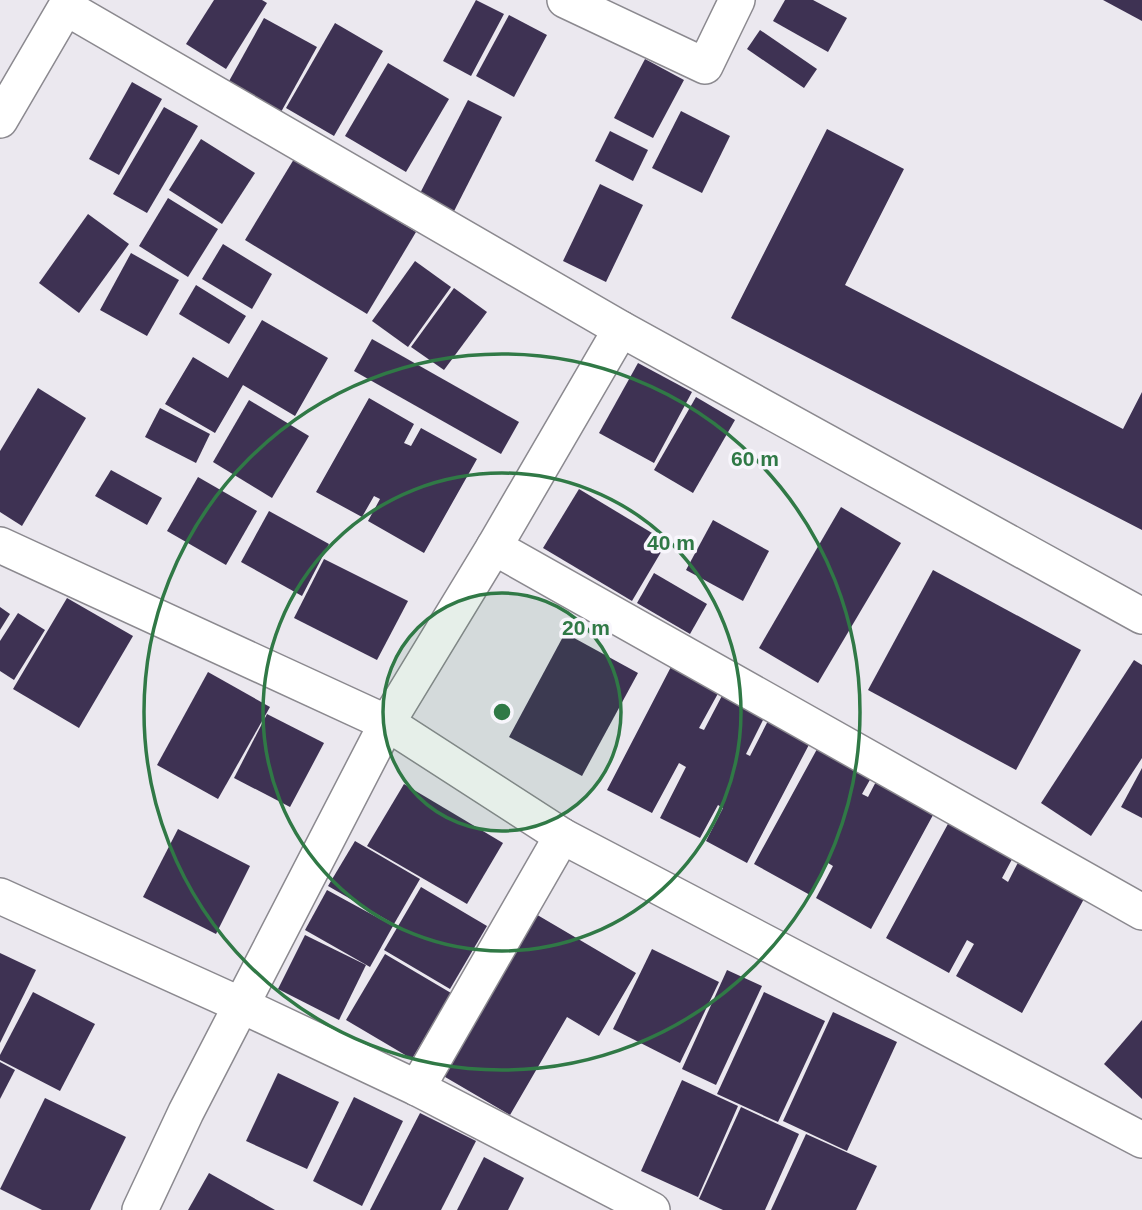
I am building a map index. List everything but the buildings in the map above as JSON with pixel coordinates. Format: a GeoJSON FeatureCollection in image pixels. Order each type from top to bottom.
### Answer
{"type":"FeatureCollection","features":[{"type":"Feature","properties":{"kind":"street"},"geometry":{"type":"LineString","coordinates":[[565,0],[705,66],[737,0]]}},
{"type":"Feature","properties":{"kind":"street"},"geometry":{"type":"LineString","coordinates":[[0,120],[69,4],[621,330],[1142,616]]}},
{"type":"Feature","properties":{"kind":"street"},"geometry":{"type":"LineString","coordinates":[[140,1210],[187,1112],[387,723],[621,330]]}},
{"type":"Feature","properties":{"kind":"street"},"geometry":{"type":"LineString","coordinates":[[0,545],[387,723],[562,836],[1142,1140]]}},
{"type":"Feature","properties":{"kind":"street"},"geometry":{"type":"LineString","coordinates":[[494,547],[1142,912]]}},
{"type":"Feature","properties":{"kind":"street"},"geometry":{"type":"LineString","coordinates":[[417,1088],[562,836]]}},
{"type":"Feature","properties":{"kind":"street"},"geometry":{"type":"LineString","coordinates":[[0,896],[417,1088],[652,1210]]}}]}
